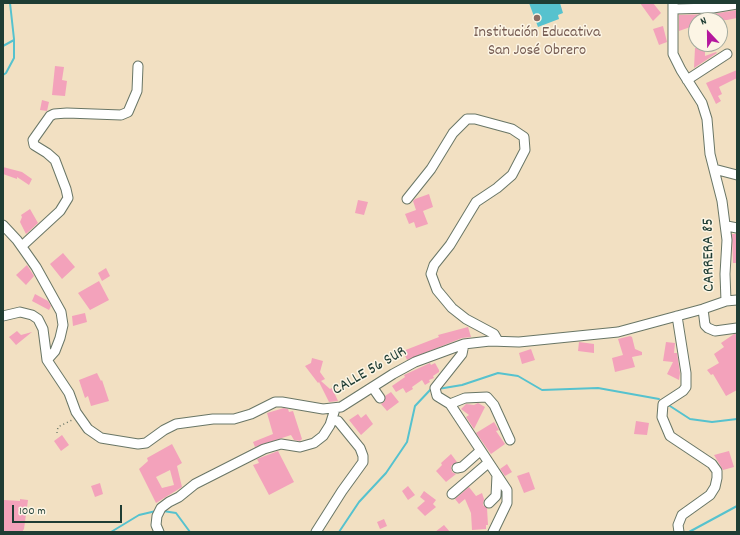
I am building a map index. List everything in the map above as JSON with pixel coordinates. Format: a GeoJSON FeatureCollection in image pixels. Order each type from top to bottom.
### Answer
{"type":"FeatureCollection","features":[{"type":"Feature","properties":{"kind":"street"},"geometry":{"type":"LineString","coordinates":[[674,6],[713,8],[737,4]]}},
{"type":"Feature","properties":{"kind":"street","name":"CARRERA 85"},"geometry":{"type":"LineString","coordinates":[[674,6],[673,54],[687,80],[702,102],[707,119],[710,154],[726,226],[726,300]]}},
{"type":"Feature","properties":{"kind":"street"},"geometry":{"type":"LineString","coordinates":[[687,80],[727,54]]}},
{"type":"Feature","properties":{"kind":"street"},"geometry":{"type":"LineString","coordinates":[[22,246],[60,211],[68,198],[55,160],[47,152],[34,145],[33,140],[50,116],[54,114],[121,115],[128,112],[137,92],[138,66]]}},
{"type":"Feature","properties":{"kind":"street"},"geometry":{"type":"LineString","coordinates":[[407,199],[431,169],[453,133],[467,119],[475,119],[512,129],[524,137],[525,150],[512,175],[476,202],[450,245],[434,265],[431,274],[437,290],[452,308],[469,321],[494,334],[498,341]]}},
{"type":"Feature","properties":{"kind":"street"},"geometry":{"type":"LineString","coordinates":[[714,169],[737,175]]}},
{"type":"Feature","properties":{"kind":"street"},"geometry":{"type":"LineString","coordinates":[[3,225],[22,246],[55,299],[62,318],[63,325],[60,338],[55,350],[47,360]]}},
{"type":"Feature","properties":{"kind":"street"},"geometry":{"type":"LineString","coordinates":[[726,226],[737,228]]}},
{"type":"Feature","properties":{"kind":"street","name":"CALLE 56 SUR"},"geometry":{"type":"LineString","coordinates":[[3,316],[20,312],[32,314],[38,318],[43,329],[47,360],[69,393],[79,417],[88,429],[101,438],[146,444],[164,430],[176,424],[213,419],[234,419],[251,414],[276,402],[334,409],[341,407],[415,362],[464,344],[498,341],[519,342],[637,331],[726,300],[737,300]]}},
{"type":"Feature","properties":{"kind":"street"},"geometry":{"type":"LineString","coordinates":[[703,309],[705,325],[708,328],[715,331],[737,328]]}},
{"type":"Feature","properties":{"kind":"street"},"geometry":{"type":"LineString","coordinates":[[678,316],[686,373],[686,387],[663,404],[662,417],[670,436],[712,464],[717,471],[715,487],[710,495],[682,515],[678,525],[679,532]]}},
{"type":"Feature","properties":{"kind":"street"},"geometry":{"type":"LineString","coordinates":[[464,344],[462,354],[435,388],[437,396],[450,404],[488,463],[508,490],[508,499],[493,532]]}},
{"type":"Feature","properties":{"kind":"street"},"geometry":{"type":"LineString","coordinates":[[373,388],[380,398]]}},
{"type":"Feature","properties":{"kind":"street"},"geometry":{"type":"LineString","coordinates":[[450,404],[465,398],[487,397],[494,405],[510,440]]}},
{"type":"Feature","properties":{"kind":"street"},"geometry":{"type":"LineString","coordinates":[[159,532],[156,525],[159,512],[195,484],[264,449],[281,444],[300,447],[314,442],[323,436],[332,420],[334,409]]}},
{"type":"Feature","properties":{"kind":"street"},"geometry":{"type":"LineString","coordinates":[[316,532],[342,491],[363,462],[363,456],[360,448],[338,421],[332,420]]}},
{"type":"Feature","properties":{"kind":"street"},"geometry":{"type":"LineString","coordinates":[[457,468],[462,467],[480,451]]}},
{"type":"Feature","properties":{"kind":"street"},"geometry":{"type":"LineString","coordinates":[[452,494],[488,463]]}},
{"type":"Feature","properties":{"kind":"street"},"geometry":{"type":"LineString","coordinates":[[489,503],[496,496],[497,475]]}},
{"type":"Feature","properties":{"kind":"path"},"geometry":{"type":"LineString","coordinates":[[57,433],[58,427],[79,417]]}},
{"type":"Feature","properties":{"kind":"water"},"geometry":{"type":"Polygon","coordinates":[[[529,3],[560,3],[563,13],[558,15],[559,19],[538,27],[529,3]]]}},
{"type":"Feature","properties":{"kind":"building"},"geometry":{"type":"Polygon","coordinates":[[[640,3],[653,3],[661,13],[653,21],[640,3]]]}},
{"type":"Feature","properties":{"kind":"building"},"geometry":{"type":"Polygon","coordinates":[[[737,10],[737,18],[728,20],[728,12],[725,12],[737,10]]]}},
{"type":"Feature","properties":{"kind":"building"},"geometry":{"type":"Polygon","coordinates":[[[679,15],[688,15],[688,28],[679,31],[679,15]]]}},
{"type":"Feature","properties":{"kind":"building"},"geometry":{"type":"Polygon","coordinates":[[[663,26],[667,42],[659,45],[653,29],[663,26]]]}},
{"type":"Feature","properties":{"kind":"building"},"geometry":{"type":"Polygon","coordinates":[[[695,52],[705,52],[705,56],[716,52],[717,53],[694,68],[695,52]]]}},
{"type":"Feature","properties":{"kind":"building"},"geometry":{"type":"Polygon","coordinates":[[[55,66],[64,67],[62,80],[67,81],[65,96],[52,95],[55,66]]]}},
{"type":"Feature","properties":{"kind":"building"},"geometry":{"type":"Polygon","coordinates":[[[737,70],[737,78],[719,87],[722,94],[718,96],[721,101],[716,104],[706,83],[737,70]]]}},
{"type":"Feature","properties":{"kind":"building"},"geometry":{"type":"Polygon","coordinates":[[[42,100],[49,102],[47,111],[40,110],[42,100]]]}},
{"type":"Feature","properties":{"kind":"building"},"geometry":{"type":"Polygon","coordinates":[[[3,167],[22,172],[32,179],[29,185],[17,177],[17,179],[3,174],[3,167]]]}},
{"type":"Feature","properties":{"kind":"building"},"geometry":{"type":"Polygon","coordinates":[[[429,194],[433,207],[423,211],[428,224],[416,228],[414,222],[409,224],[405,214],[416,210],[413,201],[415,199],[429,194]]]}},
{"type":"Feature","properties":{"kind":"building"},"geometry":{"type":"Polygon","coordinates":[[[358,200],[368,202],[364,215],[355,213],[358,200]]]}},
{"type":"Feature","properties":{"kind":"building"},"geometry":{"type":"Polygon","coordinates":[[[30,209],[38,223],[26,234],[20,222],[22,217],[21,215],[30,209]]]}},
{"type":"Feature","properties":{"kind":"building"},"geometry":{"type":"Polygon","coordinates":[[[732,234],[737,234],[737,263],[733,263],[732,234]]]}},
{"type":"Feature","properties":{"kind":"building"},"geometry":{"type":"Polygon","coordinates":[[[63,253],[75,267],[62,279],[50,264],[63,253]]]}},
{"type":"Feature","properties":{"kind":"building"},"geometry":{"type":"Polygon","coordinates":[[[27,265],[34,276],[26,285],[16,275],[27,265]]]}},
{"type":"Feature","properties":{"kind":"building"},"geometry":{"type":"Polygon","coordinates":[[[106,268],[110,276],[102,281],[98,273],[106,268]]]}},
{"type":"Feature","properties":{"kind":"building"},"geometry":{"type":"Polygon","coordinates":[[[99,281],[109,300],[90,310],[78,293],[99,281]]]}},
{"type":"Feature","properties":{"kind":"building"},"geometry":{"type":"Polygon","coordinates":[[[35,294],[48,301],[51,306],[49,310],[32,301],[35,294]]]}},
{"type":"Feature","properties":{"kind":"building"},"geometry":{"type":"Polygon","coordinates":[[[85,313],[87,322],[73,326],[72,316],[85,313]]]}},
{"type":"Feature","properties":{"kind":"building"},"geometry":{"type":"Polygon","coordinates":[[[468,327],[471,337],[462,338],[407,360],[403,351],[439,337],[438,335],[468,327]]]}},
{"type":"Feature","properties":{"kind":"building"},"geometry":{"type":"Polygon","coordinates":[[[17,331],[21,335],[32,332],[16,345],[9,337],[17,331]]]}},
{"type":"Feature","properties":{"kind":"building"},"geometry":{"type":"Polygon","coordinates":[[[734,334],[737,334],[737,390],[726,396],[713,374],[711,375],[707,370],[719,363],[714,354],[724,347],[721,343],[734,334]]]}},
{"type":"Feature","properties":{"kind":"building"},"geometry":{"type":"Polygon","coordinates":[[[630,336],[632,337],[635,349],[642,352],[642,355],[632,357],[635,367],[615,372],[612,358],[623,355],[618,339],[630,336]]]}},
{"type":"Feature","properties":{"kind":"building"},"geometry":{"type":"Polygon","coordinates":[[[579,342],[594,344],[594,353],[578,351],[579,342]]]}},
{"type":"Feature","properties":{"kind":"building"},"geometry":{"type":"Polygon","coordinates":[[[666,342],[675,343],[674,353],[677,353],[680,373],[679,380],[667,374],[673,362],[663,361],[666,342]]]}},
{"type":"Feature","properties":{"kind":"building"},"geometry":{"type":"Polygon","coordinates":[[[531,349],[535,360],[522,364],[519,353],[531,349]]]}},
{"type":"Feature","properties":{"kind":"building"},"geometry":{"type":"Polygon","coordinates":[[[312,358],[323,361],[320,372],[325,379],[321,381],[330,389],[332,388],[338,401],[329,402],[319,382],[318,383],[305,366],[311,363],[312,358]]]}},
{"type":"Feature","properties":{"kind":"building"},"geometry":{"type":"Polygon","coordinates":[[[430,363],[431,365],[435,363],[439,372],[433,376],[434,378],[429,380],[430,382],[425,385],[422,380],[412,387],[413,389],[406,393],[403,388],[396,392],[392,386],[405,377],[404,375],[430,363]]]}},
{"type":"Feature","properties":{"kind":"building"},"geometry":{"type":"Polygon","coordinates":[[[97,373],[101,381],[102,380],[109,401],[91,406],[88,396],[85,398],[79,380],[97,373]]]}},
{"type":"Feature","properties":{"kind":"building"},"geometry":{"type":"Polygon","coordinates":[[[391,392],[399,402],[387,411],[381,404],[385,401],[385,396],[391,392]]]}},
{"type":"Feature","properties":{"kind":"building"},"geometry":{"type":"Polygon","coordinates":[[[478,403],[485,407],[474,429],[466,417],[469,415],[461,409],[466,404],[474,405],[478,403]]]}},
{"type":"Feature","properties":{"kind":"building"},"geometry":{"type":"Polygon","coordinates":[[[284,408],[288,409],[289,412],[293,411],[302,439],[300,441],[294,440],[291,435],[255,447],[253,442],[273,434],[267,413],[284,408]]]}},
{"type":"Feature","properties":{"kind":"building"},"geometry":{"type":"Polygon","coordinates":[[[358,414],[361,418],[366,414],[373,424],[361,435],[349,420],[358,414]]]}},
{"type":"Feature","properties":{"kind":"building"},"geometry":{"type":"Polygon","coordinates":[[[636,421],[649,423],[647,435],[634,434],[636,421]]]}},
{"type":"Feature","properties":{"kind":"building"},"geometry":{"type":"Polygon","coordinates":[[[494,422],[499,430],[496,431],[505,444],[491,454],[476,433],[494,422]]]}},
{"type":"Feature","properties":{"kind":"building"},"geometry":{"type":"Polygon","coordinates":[[[62,435],[69,445],[61,451],[54,441],[62,435]]]}},
{"type":"Feature","properties":{"kind":"building"},"geometry":{"type":"Polygon","coordinates":[[[172,444],[182,463],[177,466],[182,487],[156,503],[139,469],[148,461],[147,458],[172,444]],[[170,470],[156,477],[162,488],[174,485],[170,470]]]}},
{"type":"Feature","properties":{"kind":"building"},"geometry":{"type":"Polygon","coordinates":[[[278,451],[294,482],[269,495],[253,465],[259,463],[257,459],[278,451]]]}},
{"type":"Feature","properties":{"kind":"building"},"geometry":{"type":"Polygon","coordinates":[[[729,451],[734,467],[723,470],[714,455],[729,451]]]}},
{"type":"Feature","properties":{"kind":"building"},"geometry":{"type":"Polygon","coordinates":[[[451,454],[457,462],[451,466],[452,472],[456,474],[446,482],[436,471],[442,465],[441,463],[451,454]]]}},
{"type":"Feature","properties":{"kind":"building"},"geometry":{"type":"Polygon","coordinates":[[[507,464],[512,472],[505,476],[500,469],[507,464]]]}},
{"type":"Feature","properties":{"kind":"building"},"geometry":{"type":"Polygon","coordinates":[[[529,472],[535,489],[524,493],[517,476],[529,472]]]}},
{"type":"Feature","properties":{"kind":"building"},"geometry":{"type":"Polygon","coordinates":[[[100,483],[103,494],[95,497],[91,486],[100,483]]]}},
{"type":"Feature","properties":{"kind":"building"},"geometry":{"type":"Polygon","coordinates":[[[408,486],[415,495],[408,500],[402,491],[408,486]]]}},
{"type":"Feature","properties":{"kind":"building"},"geometry":{"type":"Polygon","coordinates":[[[469,487],[476,496],[482,493],[484,499],[483,505],[487,508],[488,525],[486,525],[486,529],[472,530],[471,513],[465,499],[459,504],[455,499],[469,487]]]}},
{"type":"Feature","properties":{"kind":"building"},"geometry":{"type":"Polygon","coordinates":[[[424,491],[436,500],[433,504],[436,507],[425,516],[417,508],[425,501],[420,497],[424,491]]]}},
{"type":"Feature","properties":{"kind":"building"},"geometry":{"type":"Polygon","coordinates":[[[20,499],[28,500],[24,529],[22,532],[3,532],[4,500],[20,501],[20,499]]]}},
{"type":"Feature","properties":{"kind":"building"},"geometry":{"type":"Polygon","coordinates":[[[384,519],[387,526],[380,529],[377,522],[384,519]]]}},
{"type":"Feature","properties":{"kind":"building"},"geometry":{"type":"Polygon","coordinates":[[[444,525],[450,532],[435,532],[444,525]]]}},
{"type":"Feature","properties":{"kind":"waterway"},"geometry":{"type":"LineString","coordinates":[[3,75],[6,73],[14,58],[14,39],[10,3]]}},
{"type":"Feature","properties":{"kind":"waterway"},"geometry":{"type":"LineString","coordinates":[[3,46],[14,40]]}},
{"type":"Feature","properties":{"kind":"waterway"},"geometry":{"type":"LineString","coordinates":[[438,389],[462,385],[498,373],[518,376],[542,390],[598,388],[659,399]]}},
{"type":"Feature","properties":{"kind":"waterway"},"geometry":{"type":"LineString","coordinates":[[339,532],[359,502],[386,473],[407,442],[415,406],[431,389]]}},
{"type":"Feature","properties":{"kind":"waterway"},"geometry":{"type":"LineString","coordinates":[[670,406],[690,419],[712,422],[737,419]]}},
{"type":"Feature","properties":{"kind":"waterway"},"geometry":{"type":"LineString","coordinates":[[689,532],[737,506]]}},
{"type":"Feature","properties":{"kind":"waterway"},"geometry":{"type":"LineString","coordinates":[[111,532],[139,515],[156,511]]}},
{"type":"Feature","properties":{"kind":"waterway"},"geometry":{"type":"LineString","coordinates":[[163,511],[176,513],[190,532]]}},
{"type":"Feature","properties":{"kind":"place","name":"Institución Educativa San José Obrero"},"geometry":{"type":"Point","coordinates":[537,18]}}]}
